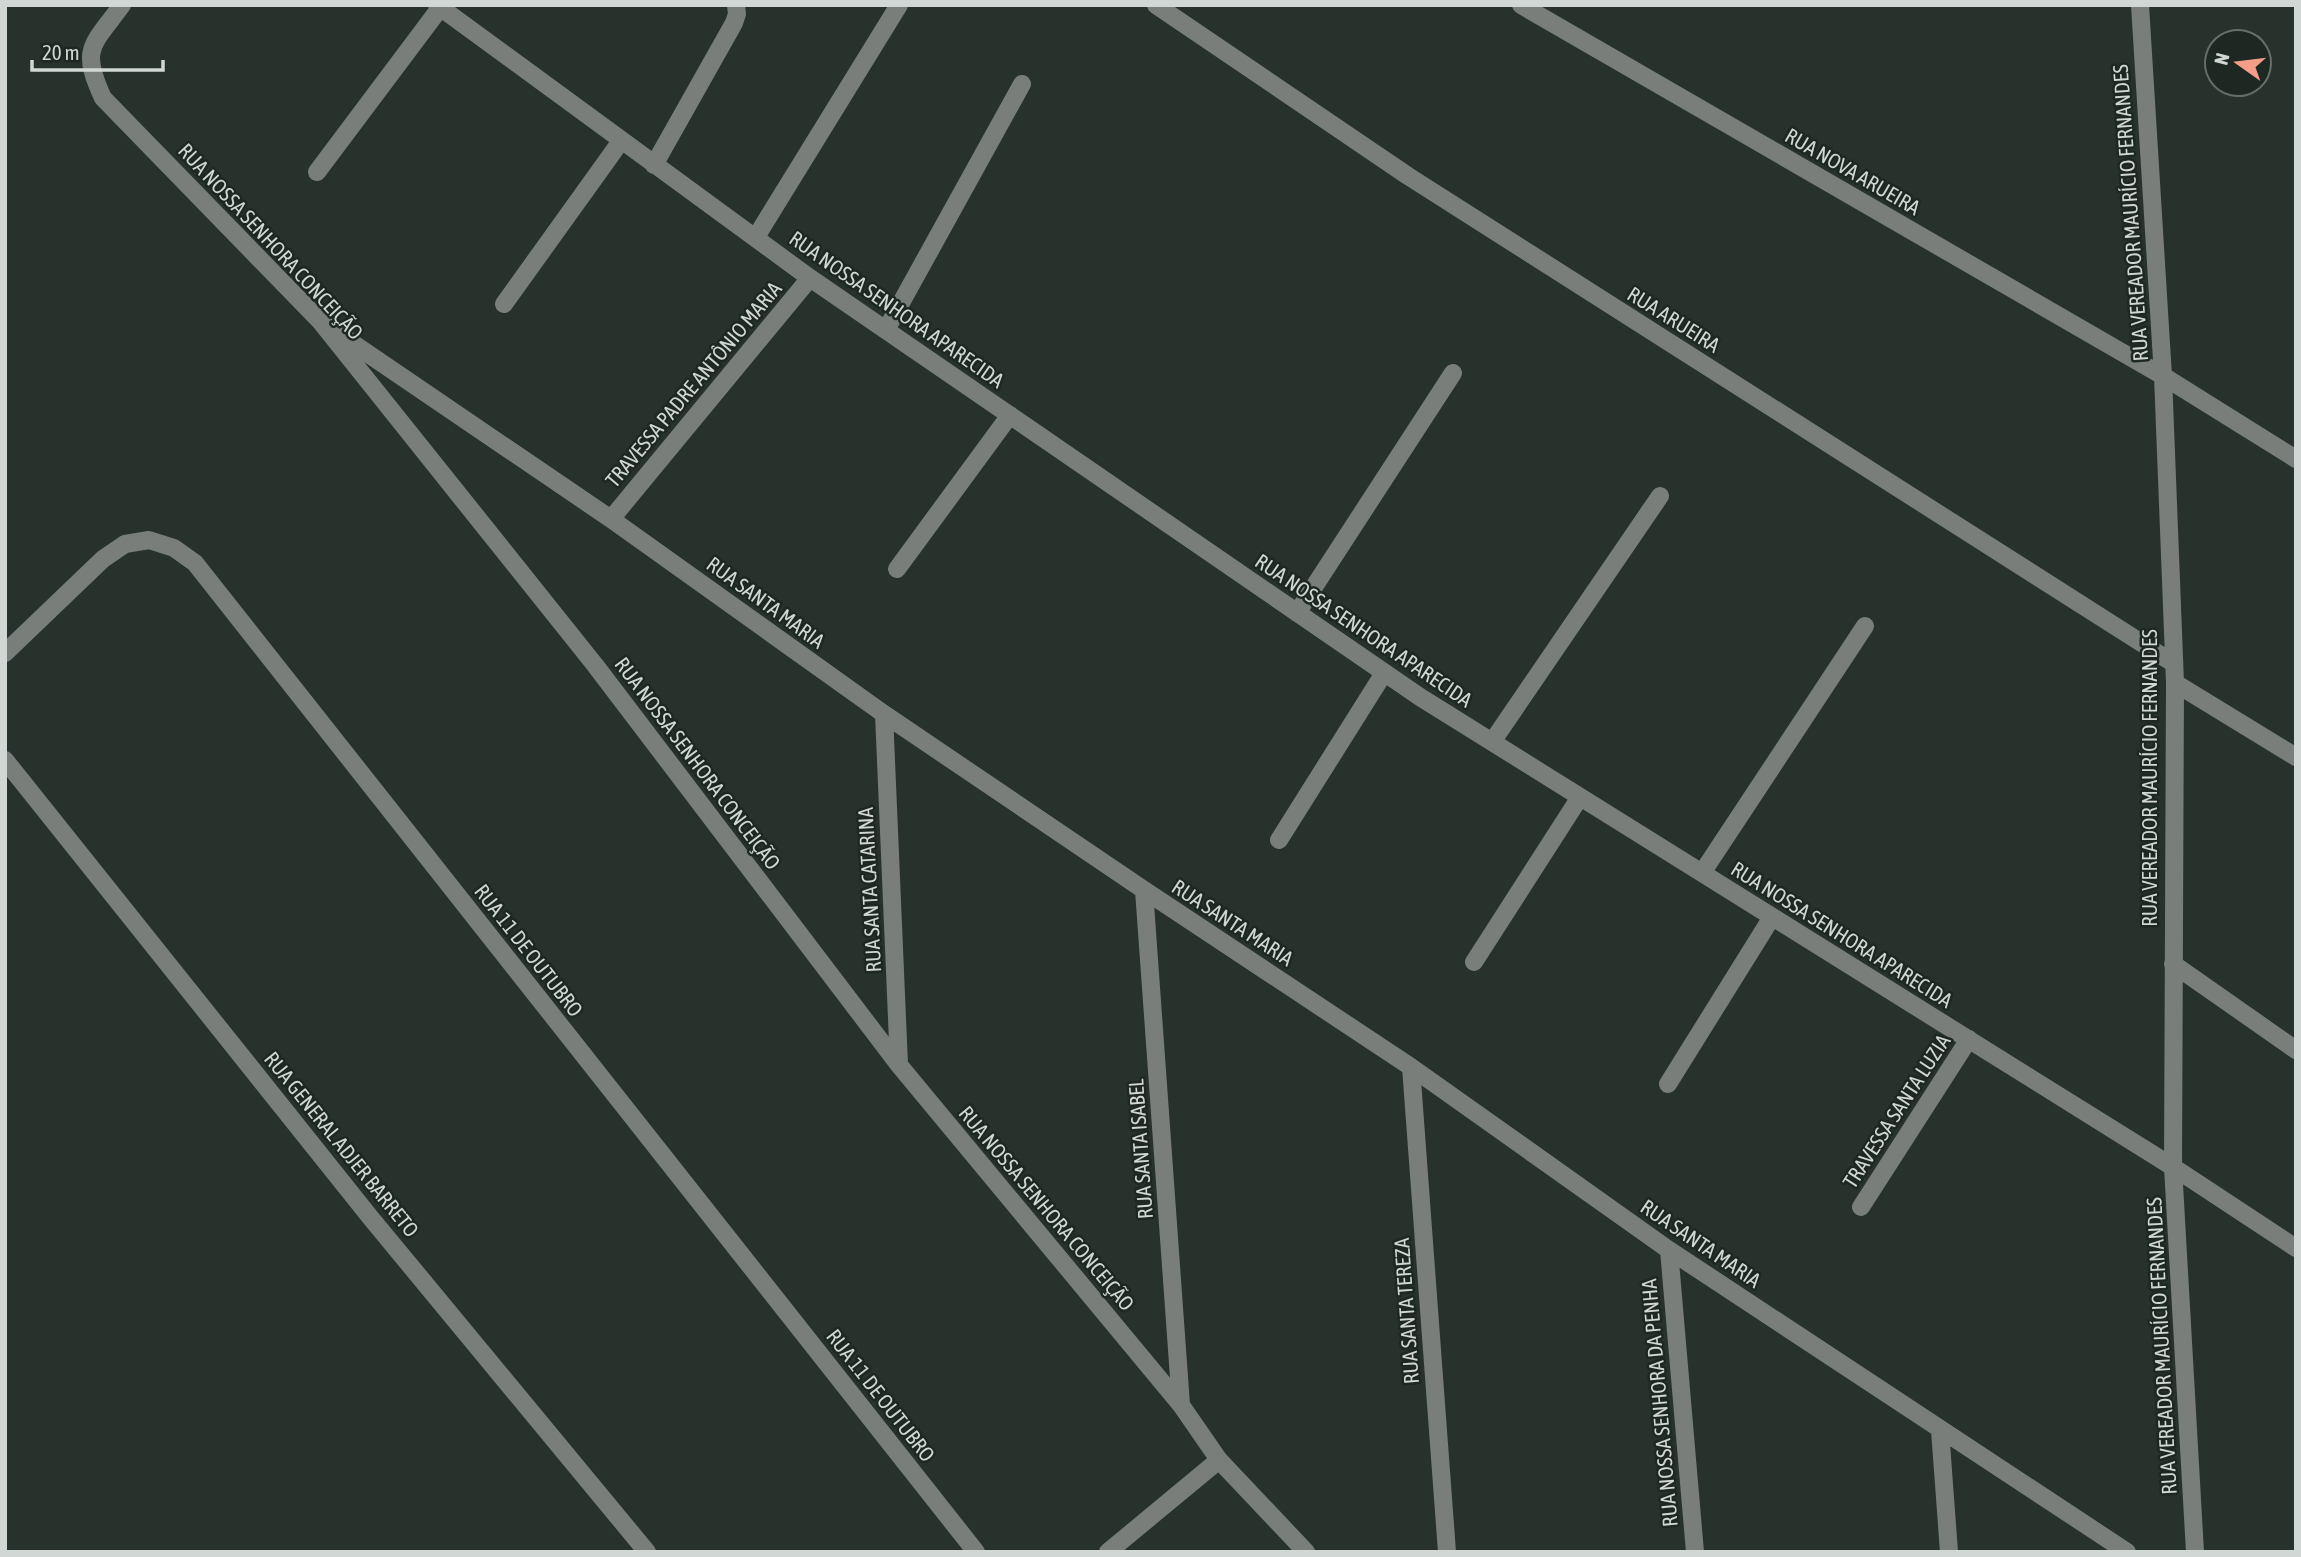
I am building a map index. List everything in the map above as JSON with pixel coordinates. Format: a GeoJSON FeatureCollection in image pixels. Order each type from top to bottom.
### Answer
{"type":"FeatureCollection","features":[{"type":"Feature","properties":{"kind":"street","name":"RUA NOSSA SENHORA CONCEIÇÃO"},"geometry":{"type":"LineString","coordinates":[[122,5],[95,41],[89,58],[93,77],[103,98],[320,321],[595,665],[899,1065],[1181,1405],[1219,1460],[1306,1552]]}},
{"type":"Feature","properties":{"kind":"street"},"geometry":{"type":"LineString","coordinates":[[654,165],[734,23],[736,5]]}},
{"type":"Feature","properties":{"kind":"street"},"geometry":{"type":"LineString","coordinates":[[756,237],[899,5]]}},
{"type":"Feature","properties":{"kind":"street","name":"RUA ARUEIRA"},"geometry":{"type":"LineString","coordinates":[[1156,5],[1408,176],[2173,663]]}},
{"type":"Feature","properties":{"kind":"street","name":"RUA NOVA ARUEIRA"},"geometry":{"type":"LineString","coordinates":[[1521,5],[2163,376],[2296,459]]}},
{"type":"Feature","properties":{"kind":"street","name":"RUA VEREADOR MAURÍCIO FERNANDES"},"geometry":{"type":"LineString","coordinates":[[2140,5],[2163,376],[2175,682],[2173,1167],[2195,1552]]}},
{"type":"Feature","properties":{"kind":"street"},"geometry":{"type":"LineString","coordinates":[[317,172],[439,7]]}},
{"type":"Feature","properties":{"kind":"street","name":"RUA NOSSA SENHORA APARECIDA"},"geometry":{"type":"LineString","coordinates":[[439,7],[810,278],[1384,673],[2173,1167],[2296,1248]]}},
{"type":"Feature","properties":{"kind":"street"},"geometry":{"type":"LineString","coordinates":[[886,330],[1022,84]]}},
{"type":"Feature","properties":{"kind":"street"},"geometry":{"type":"LineString","coordinates":[[504,304],[621,141]]}},
{"type":"Feature","properties":{"kind":"street","name":"TRAVESSA PADRE ANTÔNIO MARIA"},"geometry":{"type":"LineString","coordinates":[[611,519],[810,278]]}},
{"type":"Feature","properties":{"kind":"street","name":"RUA SANTA MARIA"},"geometry":{"type":"LineString","coordinates":[[320,321],[611,519],[884,714],[1411,1066],[1669,1250],[2127,1552]]}},
{"type":"Feature","properties":{"kind":"street"},"geometry":{"type":"LineString","coordinates":[[1297,613],[1453,373]]}},
{"type":"Feature","properties":{"kind":"street"},"geometry":{"type":"LineString","coordinates":[[897,569],[1010,415]]}},
{"type":"Feature","properties":{"kind":"street"},"geometry":{"type":"LineString","coordinates":[[1492,743],[1660,496]]}},
{"type":"Feature","properties":{"kind":"street","name":"RUA 11 DE OUTUBRO"},"geometry":{"type":"LineString","coordinates":[[5,653],[103,559],[125,544],[149,540],[174,548],[195,563],[976,1552]]}},
{"type":"Feature","properties":{"kind":"street"},"geometry":{"type":"LineString","coordinates":[[1702,873],[1865,626]]}},
{"type":"Feature","properties":{"kind":"street"},"geometry":{"type":"LineString","coordinates":[[1279,840],[1384,673]]}},
{"type":"Feature","properties":{"kind":"street"},"geometry":{"type":"LineString","coordinates":[[2175,682],[2296,757]]}},
{"type":"Feature","properties":{"kind":"street","name":"RUA SANTA CATARINA"},"geometry":{"type":"LineString","coordinates":[[884,714],[899,1065]]}},
{"type":"Feature","properties":{"kind":"street","name":"RUA GENERAL ADJER BARRETO"},"geometry":{"type":"LineString","coordinates":[[5,760],[370,1217],[647,1552]]}},
{"type":"Feature","properties":{"kind":"street"},"geometry":{"type":"LineString","coordinates":[[1474,962],[1580,797]]}},
{"type":"Feature","properties":{"kind":"street","name":"RUA SANTA ISABEL"},"geometry":{"type":"LineString","coordinates":[[1144,890],[1181,1405]]}},
{"type":"Feature","properties":{"kind":"street"},"geometry":{"type":"LineString","coordinates":[[1668,1084],[1772,917]]}},
{"type":"Feature","properties":{"kind":"street"},"geometry":{"type":"LineString","coordinates":[[2173,964],[2296,1050]]}},
{"type":"Feature","properties":{"kind":"street","name":"TRAVESSA SANTA LUZIA"},"geometry":{"type":"LineString","coordinates":[[1861,1208],[1969,1040]]}},
{"type":"Feature","properties":{"kind":"street","name":"RUA SANTA TEREZA"},"geometry":{"type":"LineString","coordinates":[[1411,1066],[1447,1552]]}},
{"type":"Feature","properties":{"kind":"street","name":"RUA NOSSA SENHORA DA PENHA"},"geometry":{"type":"LineString","coordinates":[[1669,1250],[1695,1552]]}},
{"type":"Feature","properties":{"kind":"street"},"geometry":{"type":"LineString","coordinates":[[1940,1430],[1949,1552]]}},
{"type":"Feature","properties":{"kind":"street"},"geometry":{"type":"LineString","coordinates":[[1108,1552],[1219,1460]]}}]}
